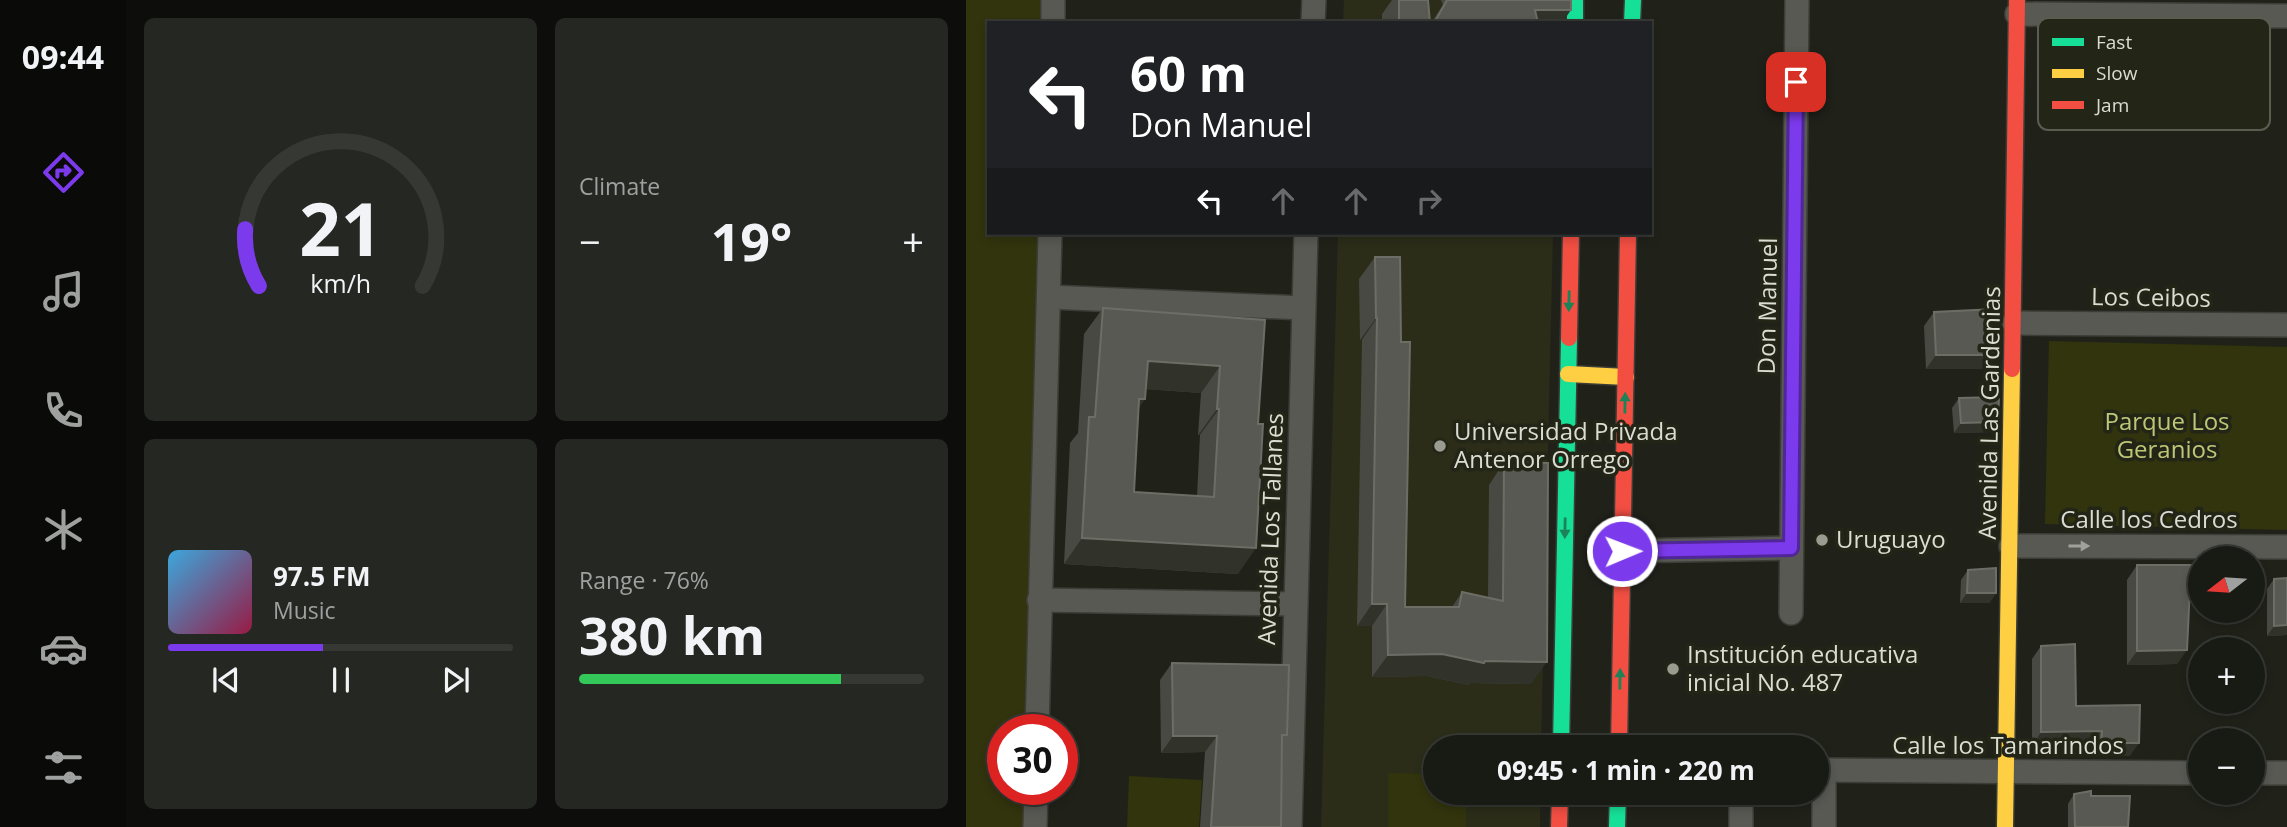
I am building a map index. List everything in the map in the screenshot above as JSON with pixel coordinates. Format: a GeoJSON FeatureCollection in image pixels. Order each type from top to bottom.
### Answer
{"type":"FeatureCollection","features":[{"type":"Feature","properties":{"kind":"main road"},"geometry":{"type":"LineString","coordinates":[[1575,0],[1575,21]]}},
{"type":"Feature","properties":{"kind":"main road"},"geometry":{"type":"LineString","coordinates":[[1632,21],[1633,0]]}},
{"type":"Feature","properties":{"kind":"main road","name":"Avenida Las Gardenias"},"geometry":{"type":"LineString","coordinates":[[2005,827],[2017,7]]}},
{"type":"Feature","properties":{"kind":"main road"},"geometry":{"type":"LineString","coordinates":[[1561,735],[1571,235]]}},
{"type":"Feature","properties":{"kind":"main road"},"geometry":{"type":"LineString","coordinates":[[1619,735],[1628,235]]}},
{"type":"Feature","properties":{"kind":"main road"},"geometry":{"type":"LineString","coordinates":[[1568,374],[1626,377]]}},
{"type":"Feature","properties":{"kind":"main road"},"geometry":{"type":"LineString","coordinates":[[1559,827],[1560,805]]}},
{"type":"Feature","properties":{"kind":"main road"},"geometry":{"type":"LineString","coordinates":[[1617,827],[1618,805]]}},
{"type":"Feature","properties":{"kind":"street"},"geometry":{"type":"LineString","coordinates":[[1053,0],[1053,21]]}},
{"type":"Feature","properties":{"kind":"street"},"geometry":{"type":"LineString","coordinates":[[1313,21],[1314,0]]}},
{"type":"Feature","properties":{"kind":"street","name":"Don Manuel"},"geometry":{"type":"LineString","coordinates":[[1791,613],[1797,0]]}},
{"type":"Feature","properties":{"kind":"street"},"geometry":{"type":"LineString","coordinates":[[2017,7],[2287,16]]}},
{"type":"Feature","properties":{"kind":"street"},"geometry":{"type":"LineString","coordinates":[[1037,714],[1050,235]]}},
{"type":"Feature","properties":{"kind":"street","name":"Avenida Los Tallanes"},"geometry":{"type":"LineString","coordinates":[[1290,827],[1306,235]]}},
{"type":"Feature","properties":{"kind":"street"},"geometry":{"type":"LineString","coordinates":[[1049,297],[1303,308]]}},
{"type":"Feature","properties":{"kind":"street","name":"Los Ceibos"},"geometry":{"type":"LineString","coordinates":[[2014,323],[2287,325]]}},
{"type":"Feature","properties":{"kind":"street","name":"Calle los Cedros"},"geometry":{"type":"LineString","coordinates":[[2011,546],[2287,547]]}},
{"type":"Feature","properties":{"kind":"street"},"geometry":{"type":"LineString","coordinates":[[1622,551],[1791,548]]}},
{"type":"Feature","properties":{"kind":"street"},"geometry":{"type":"LineString","coordinates":[[1039,600],[1295,604]]}},
{"type":"Feature","properties":{"kind":"street","name":"Calle los Tamarindos"},"geometry":{"type":"LineString","coordinates":[[1829,770],[2188,773]]}},
{"type":"Feature","properties":{"kind":"street"},"geometry":{"type":"LineString","coordinates":[[2265,773],[2287,773]]}},
{"type":"Feature","properties":{"kind":"street"},"geometry":{"type":"LineString","coordinates":[[1035,827],[1036,805]]}},
{"type":"Feature","properties":{"kind":"street"},"geometry":{"type":"LineString","coordinates":[[1741,805],[1741,827]]}},
{"type":"Feature","properties":{"kind":"street"},"geometry":{"type":"LineString","coordinates":[[1822,805],[1824,827]]}},
{"type":"Feature","properties":{"kind":"shaded area"},"geometry":{"type":"Polygon","coordinates":[[[1344,0],[1558,0],[1557,21],[1343,21],[1344,0]]]}},
{"type":"Feature","properties":{"kind":"shaded area","name":"Universidad Privada Antenor Orrego"},"geometry":{"type":"Polygon","coordinates":[[[1338,235],[1553,235],[1541,735],[1423,735],[1423,805],[1540,805],[1540,827],[1321,827],[1338,235]]]}},
{"type":"Feature","properties":{"kind":"green space"},"geometry":{"type":"Polygon","coordinates":[[[966,0],[1044,0],[1043,21],[987,21],[987,235],[1038,235],[1026,714],[987,714],[987,805],[1025,805],[1024,827],[966,827],[966,0]]]}},
{"type":"Feature","properties":{"kind":"green space","name":"Parque Los Geranios"},"geometry":{"type":"Polygon","coordinates":[[[2049,341],[2287,347],[2287,530],[2045,524],[2049,341]]]}},
{"type":"Feature","properties":{"kind":"green space"},"geometry":{"type":"Polygon","coordinates":[[[1388,773],[1423,774],[1423,805],[1466,805],[1466,827],[1388,827],[1388,773]]]}},
{"type":"Feature","properties":{"kind":"green space"},"geometry":{"type":"Polygon","coordinates":[[[1129,776],[1202,780],[1199,827],[1127,827],[1129,776]]]}},
{"type":"Feature","properties":{"kind":"building"},"geometry":{"type":"Polygon","coordinates":[[[1399,0],[1428,0],[1430,21],[1399,21],[1399,0]]]}},
{"type":"Feature","properties":{"kind":"building"},"geometry":{"type":"Polygon","coordinates":[[[1447,0],[1571,0],[1571,10],[1535,10],[1538,21],[1435,21],[1447,0]]]}},
{"type":"Feature","properties":{"kind":"building"},"geometry":{"type":"Polygon","coordinates":[[[1375,257],[1400,257],[1401,342],[1410,342],[1405,607],[1459,607],[1462,592],[1503,601],[1504,462],[1548,463],[1547,662],[1484,663],[1442,654],[1388,655],[1387,604],[1372,604],[1377,318],[1375,257]]]}},
{"type":"Feature","properties":{"kind":"building"},"geometry":{"type":"Polygon","coordinates":[[[1103,308],[1265,320],[1258,424],[1263,424],[1256,548],[1082,538],[1089,417],[1095,417],[1103,308]],[[1148,361],[1145,399],[1139,399],[1134,492],[1214,497],[1220,366],[1148,361]]]}},
{"type":"Feature","properties":{"kind":"building"},"geometry":{"type":"Polygon","coordinates":[[[1996,309],[1997,355],[1936,355],[1934,312],[1996,309]]]}},
{"type":"Feature","properties":{"kind":"building"},"geometry":{"type":"Polygon","coordinates":[[[1999,397],[1998,422],[1961,423],[1959,398],[1999,397]]]}},
{"type":"Feature","properties":{"kind":"building"},"geometry":{"type":"Polygon","coordinates":[[[2137,565],[2188,565],[2187,650],[2137,651],[2137,565]]]}},
{"type":"Feature","properties":{"kind":"building"},"geometry":{"type":"Polygon","coordinates":[[[1996,568],[1996,593],[1967,593],[1968,570],[1996,568]]]}},
{"type":"Feature","properties":{"kind":"building"},"geometry":{"type":"Polygon","coordinates":[[[2287,578],[2287,625],[2274,626],[2274,579],[2287,578]]]}},
{"type":"Feature","properties":{"kind":"building"},"geometry":{"type":"Polygon","coordinates":[[[2075,644],[2076,706],[2140,705],[2139,743],[2101,743],[2102,731],[2041,732],[2041,646],[2075,644]]]}},
{"type":"Feature","properties":{"kind":"building"},"geometry":{"type":"Polygon","coordinates":[[[1172,663],[1289,665],[1287,735],[1282,735],[1281,827],[1211,827],[1217,736],[1173,736],[1172,663]]]}},
{"type":"Feature","properties":{"kind":"building"},"geometry":{"type":"Polygon","coordinates":[[[2091,791],[2091,796],[2130,796],[2128,827],[2075,827],[2074,794],[2091,791]]]}},
{"type":"Feature","properties":{"kind":"traffic: fast"},"geometry":{"type":"LineString","coordinates":[[1575,0],[1575,21]]}},
{"type":"Feature","properties":{"kind":"traffic: fast"},"geometry":{"type":"LineString","coordinates":[[1632,21],[1633,0]]}},
{"type":"Feature","properties":{"kind":"traffic: fast"},"geometry":{"type":"LineString","coordinates":[[1561,735],[1569,338]]}},
{"type":"Feature","properties":{"kind":"traffic: fast"},"geometry":{"type":"LineString","coordinates":[[1617,827],[1618,805]]}},
{"type":"Feature","properties":{"kind":"traffic: slow"},"geometry":{"type":"LineString","coordinates":[[2005,827],[2012,369]]}},
{"type":"Feature","properties":{"kind":"traffic: slow"},"geometry":{"type":"LineString","coordinates":[[1568,374],[1626,377]]}},
{"type":"Feature","properties":{"kind":"traffic: jam"},"geometry":{"type":"LineString","coordinates":[[2012,369],[2017,0]]}},
{"type":"Feature","properties":{"kind":"traffic: jam"},"geometry":{"type":"LineString","coordinates":[[1569,338],[1571,235]]}},
{"type":"Feature","properties":{"kind":"traffic: jam"},"geometry":{"type":"LineString","coordinates":[[1619,735],[1628,235]]}},
{"type":"Feature","properties":{"kind":"traffic: jam"},"geometry":{"type":"LineString","coordinates":[[1559,827],[1560,805]]}},
{"type":"Feature","properties":{"kind":"place","name":"Universidad Privada Antenor Orrego"},"geometry":{"type":"Point","coordinates":[1440,446]}},
{"type":"Feature","properties":{"kind":"place","name":"Uruguayo"},"geometry":{"type":"Point","coordinates":[1822,540]}},
{"type":"Feature","properties":{"kind":"place","name":"Institución educativa inicial No. 487"},"geometry":{"type":"Point","coordinates":[1673,669]}},
{"type":"Feature","properties":{"kind":"route"},"geometry":{"type":"LineString","coordinates":[[1622,551],[1791,548],[1796,82]]}}]}
